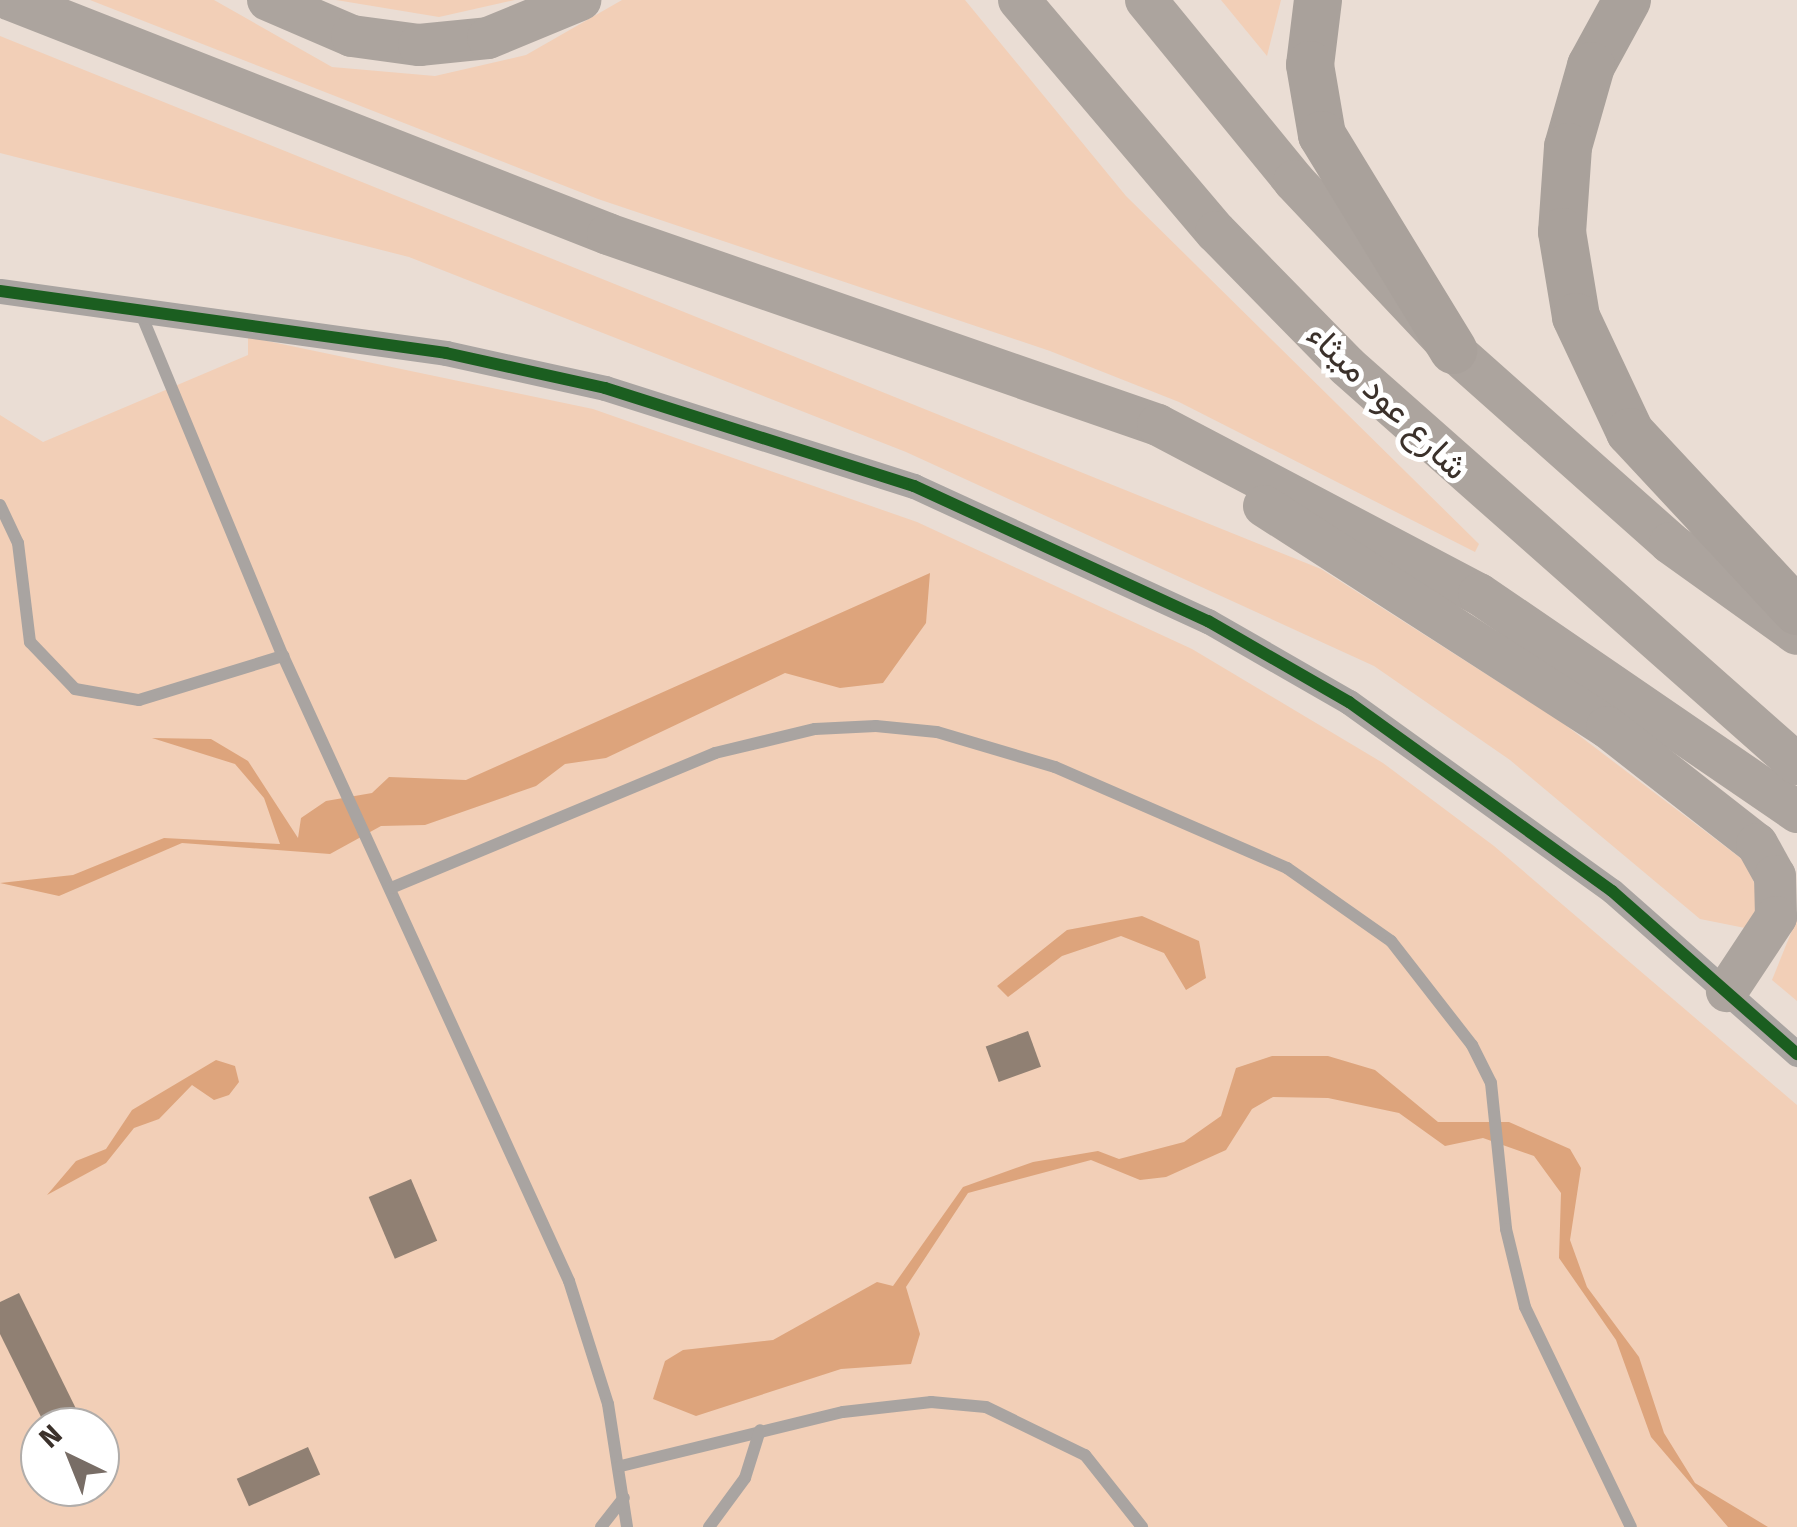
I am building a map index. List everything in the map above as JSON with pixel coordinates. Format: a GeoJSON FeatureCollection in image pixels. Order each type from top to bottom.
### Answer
{"type":"FeatureCollection","features":[{"type":"Feature","properties":{"kind":"highway"},"geometry":{"type":"LineString","coordinates":[[11,0],[590,228],[1020,370],[1225,456],[1386,540],[1570,652],[1797,812]]}},
{"type":"Feature","properties":{"kind":"highway"},"geometry":{"type":"LineString","coordinates":[[268,0],[352,36],[419,44],[488,38],[580,0]]}},
{"type":"Feature","properties":{"kind":"highway","name":"شارع عود ميثاء"},"geometry":{"type":"LineString","coordinates":[[1018,0],[1216,232],[1348,366],[1797,764]]}},
{"type":"Feature","properties":{"kind":"highway"},"geometry":{"type":"LineString","coordinates":[[1146,0],[1294,181],[1453,350],[1670,543],[1797,634]]}},
{"type":"Feature","properties":{"kind":"highway"},"geometry":{"type":"LineString","coordinates":[[1318,0],[1310,65],[1322,135],[1453,350]]}},
{"type":"Feature","properties":{"kind":"highway"},"geometry":{"type":"LineString","coordinates":[[1627,0],[1592,66],[1568,147],[1562,232],[1576,317],[1630,432],[1797,611]]}},
{"type":"Feature","properties":{"kind":"highway"},"geometry":{"type":"LineString","coordinates":[[1020,370],[1131,444],[1298,525],[1607,727],[1729,818],[1767,859],[1778,897],[1770,936],[1727,991]]}},
{"type":"Feature","properties":{"kind":"street"},"geometry":{"type":"LineString","coordinates":[[0,291],[446,353],[605,388],[761,432],[1030,535],[1208,621],[1364,712],[1483,791],[1727,991],[1797,1054]]}},
{"type":"Feature","properties":{"kind":"lane"},"geometry":{"type":"LineString","coordinates":[[139,309],[283,656],[570,1282],[621,1466],[628,1527]]}},
{"type":"Feature","properties":{"kind":"lane"},"geometry":{"type":"LineString","coordinates":[[0,505],[18,544],[30,642],[75,689],[139,700],[283,656]]}},
{"type":"Feature","properties":{"kind":"lane"},"geometry":{"type":"LineString","coordinates":[[392,888],[749,742],[815,729],[937,732],[1056,767],[1325,888],[1421,975],[1491,1083],[1502,1188],[1525,1306],[1632,1527]]}},
{"type":"Feature","properties":{"kind":"lane"},"geometry":{"type":"LineString","coordinates":[[621,1466],[760,1430],[931,1402],[986,1407],[1085,1455],[1142,1527]]}},
{"type":"Feature","properties":{"kind":"lane"},"geometry":{"type":"LineString","coordinates":[[710,1527],[745,1478],[760,1430]]}},
{"type":"Feature","properties":{"kind":"lane"},"geometry":{"type":"LineString","coordinates":[[600,1527],[624,1498]]}},
{"type":"Feature","properties":{"kind":"shaded area"},"geometry":{"type":"Polygon","coordinates":[[[90,0],[214,0],[332,67],[435,76],[526,55],[622,0],[965,0],[1126,196],[1479,544],[1475,552],[1179,402],[1050,351],[598,199],[90,0]]]}},
{"type":"Feature","properties":{"kind":"shaded area"},"geometry":{"type":"Polygon","coordinates":[[[336,0],[515,0],[439,17],[336,0]]]}},
{"type":"Feature","properties":{"kind":"shaded area"},"geometry":{"type":"Polygon","coordinates":[[[1221,0],[1281,0],[1267,56],[1221,0]]]}},
{"type":"Feature","properties":{"kind":"shaded area"},"geometry":{"type":"Polygon","coordinates":[[[0,36],[1321,569],[1560,721],[1747,863],[1764,911],[1745,928],[1700,919],[1510,760],[1374,666],[906,452],[409,257],[0,153],[0,36]]]}},
{"type":"Feature","properties":{"kind":"shaded area"},"geometry":{"type":"Polygon","coordinates":[[[248,337],[593,409],[917,522],[1192,649],[1383,763],[1494,846],[1797,1105],[1797,1527],[0,1527],[0,415],[43,442],[248,355],[248,337]]]}},
{"type":"Feature","properties":{"kind":"shaded area"},"geometry":{"type":"Polygon","coordinates":[[[930,573],[926,623],[883,683],[840,688],[785,673],[606,758],[565,764],[536,786],[425,825],[381,826],[330,854],[182,843],[59,896],[0,883],[73,875],[164,838],[280,844],[264,798],[235,764],[152,738],[211,739],[248,761],[298,838],[301,818],[326,801],[372,793],[389,777],[466,780],[930,573]]]}},
{"type":"Feature","properties":{"kind":"shaded area"},"geometry":{"type":"Polygon","coordinates":[[[1142,916],[1199,941],[1206,978],[1186,990],[1164,953],[1121,936],[1062,956],[1008,997],[997,986],[1067,930],[1142,916]]]}},
{"type":"Feature","properties":{"kind":"shaded area"},"geometry":{"type":"Polygon","coordinates":[[[1797,918],[1797,1001],[1772,980],[1797,918]]]}},
{"type":"Feature","properties":{"kind":"shaded area"},"geometry":{"type":"Polygon","coordinates":[[[1272,1056],[1328,1056],[1375,1070],[1438,1122],[1509,1122],[1570,1149],[1581,1168],[1570,1240],[1587,1287],[1639,1357],[1664,1433],[1695,1483],[1768,1527],[1728,1527],[1651,1437],[1616,1340],[1559,1258],[1561,1193],[1534,1156],[1483,1138],[1445,1146],[1399,1113],[1328,1098],[1273,1097],[1252,1109],[1226,1150],[1166,1177],[1140,1180],[1091,1160],[968,1193],[906,1287],[920,1334],[911,1364],[841,1369],[696,1416],[653,1399],[665,1361],[683,1350],[773,1340],[877,1282],[893,1286],[963,1187],[1033,1162],[1098,1151],[1119,1159],[1184,1142],[1221,1116],[1236,1068],[1272,1056]]]}},
{"type":"Feature","properties":{"kind":"shaded area"},"geometry":{"type":"Polygon","coordinates":[[[216,1060],[235,1066],[239,1082],[229,1095],[214,1100],[192,1085],[159,1119],[134,1128],[106,1163],[47,1195],[76,1161],[106,1149],[132,1110],[216,1060]]]}},
{"type":"Feature","properties":{"kind":"building"},"geometry":{"type":"Polygon","coordinates":[[[1028,1031],[1041,1067],[999,1082],[986,1046],[1028,1031]]]}},
{"type":"Feature","properties":{"kind":"building"},"geometry":{"type":"Polygon","coordinates":[[[411,1179],[437,1241],[395,1259],[369,1197],[411,1179]]]}},
{"type":"Feature","properties":{"kind":"building"},"geometry":{"type":"Polygon","coordinates":[[[19,1293],[75,1407],[36,1407],[0,1334],[0,1302],[19,1293]]]}},
{"type":"Feature","properties":{"kind":"building"},"geometry":{"type":"Polygon","coordinates":[[[308,1447],[320,1474],[249,1506],[237,1479],[308,1447]]]}},
{"type":"Feature","properties":{"kind":"cycle path"},"geometry":{"type":"LineString","coordinates":[[0,291],[446,353],[605,388],[914,486],[1208,621],[1349,702],[1612,891],[1797,1054]]}}]}
